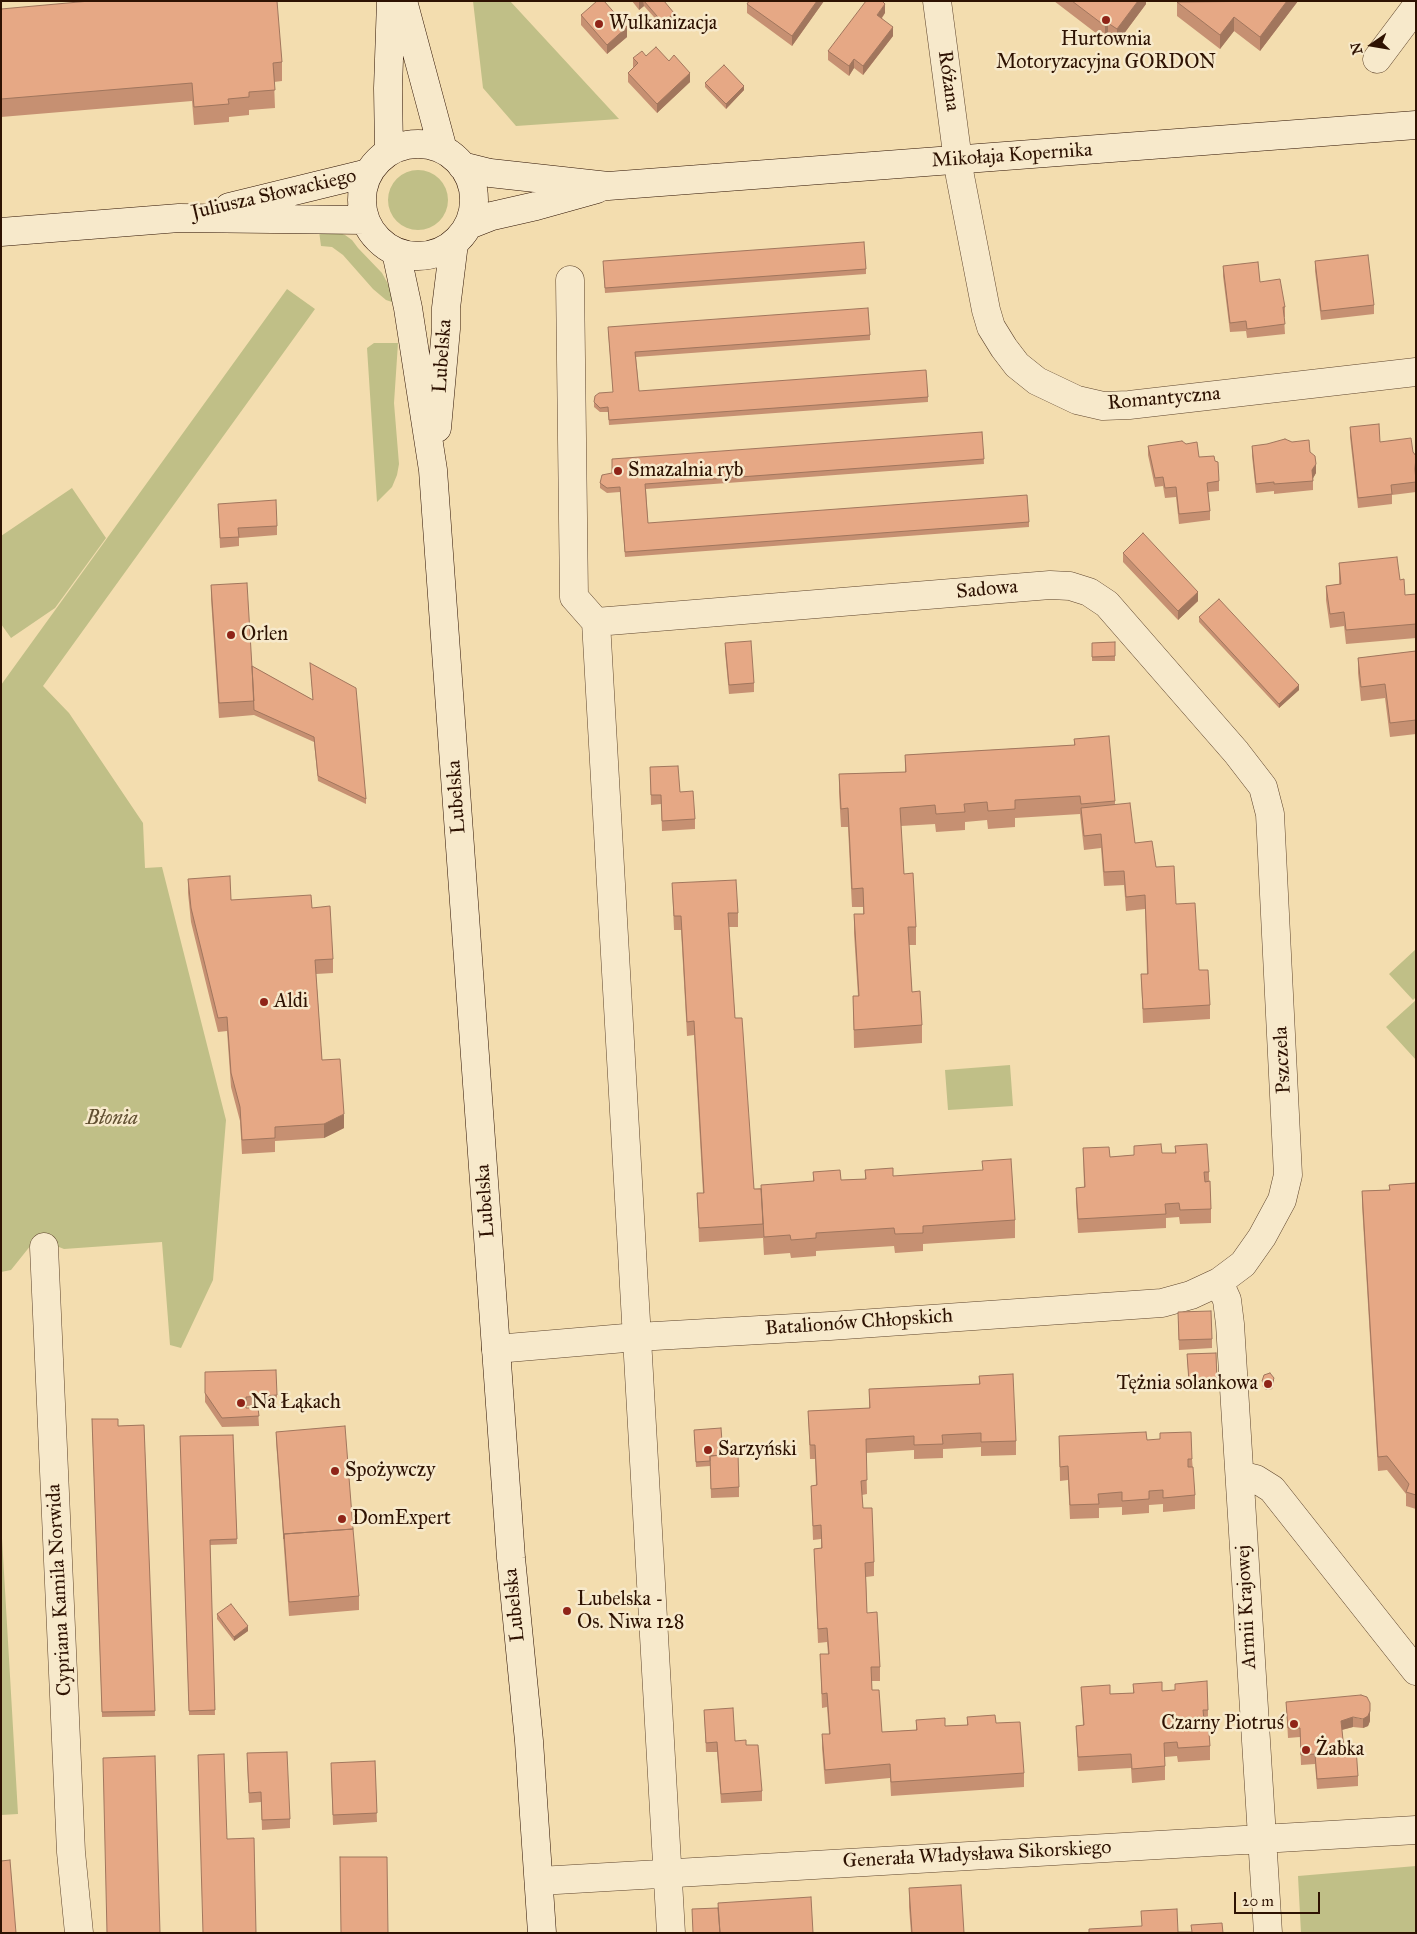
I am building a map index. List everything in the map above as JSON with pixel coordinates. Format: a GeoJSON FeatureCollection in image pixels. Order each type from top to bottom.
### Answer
{"type":"FeatureCollection","features":[{"type":"Feature","properties":{"kind":"street"},"geometry":{"type":"LineString","coordinates":[[389,152],[388,88],[391,1]]}},
{"type":"Feature","properties":{"kind":"street"},"geometry":{"type":"LineString","coordinates":[[403,1],[453,158],[470,180],[474,194],[473,210],[462,234],[442,251],[426,256],[411,256],[396,252],[383,244],[372,233],[365,220],[362,204],[363,188],[368,173],[377,161],[389,152],[406,145],[425,144],[453,158]]}},
{"type":"Feature","properties":{"kind":"street","name":"Różana"},"geometry":{"type":"LineString","coordinates":[[936,1],[958,161]]}},
{"type":"Feature","properties":{"kind":"street"},"geometry":{"type":"LineString","coordinates":[[1377,59],[1416,7]]}},
{"type":"Feature","properties":{"kind":"street","name":"Mikołaja Kopernika"},"geometry":{"type":"LineString","coordinates":[[453,158],[490,173],[608,186],[1416,125]]}},
{"type":"Feature","properties":{"kind":"street","name":"Romantyczna"},"geometry":{"type":"LineString","coordinates":[[958,161],[986,310],[991,327],[1017,364],[1037,381],[1055,391],[1077,400],[1103,406],[1129,405],[1416,372]]}},
{"type":"Feature","properties":{"kind":"street","name":"Juliusza Słowackiego"},"geometry":{"type":"LineString","coordinates":[[179,218],[368,173]]}},
{"type":"Feature","properties":{"kind":"street","name":"Mikołaja Kopernika"},"geometry":{"type":"LineString","coordinates":[[462,234],[492,216],[608,186]]}},
{"type":"Feature","properties":{"kind":"street","name":"Juliusza Słowackiego"},"geometry":{"type":"LineString","coordinates":[[1,232],[179,218],[365,220]]}},
{"type":"Feature","properties":{"kind":"street","name":"Lubelska"},"geometry":{"type":"LineString","coordinates":[[433,470],[446,329],[446,308],[462,234]]}},
{"type":"Feature","properties":{"kind":"street","name":"Lubelska"},"geometry":{"type":"LineString","coordinates":[[396,252],[408,308],[433,470],[511,1558],[529,1741],[542,1933]]}},
{"type":"Feature","properties":{"kind":"street"},"geometry":{"type":"LineString","coordinates":[[570,280],[574,597],[596,622],[671,1933]]}},
{"type":"Feature","properties":{"kind":"street","name":"Sadowa"},"geometry":{"type":"LineString","coordinates":[[596,622],[1050,585],[1070,586],[1090,592],[1107,604],[1236,752],[1262,787],[1270,814]]}},
{"type":"Feature","properties":{"kind":"street","name":"Pszczela"},"geometry":{"type":"LineString","coordinates":[[1219,1282],[1243,1264],[1262,1237],[1282,1200],[1288,1174],[1270,814]]}},
{"type":"Feature","properties":{"kind":"street","name":"Cypriana Kamila Norwida"},"geometry":{"type":"LineString","coordinates":[[44,1247],[71,1852],[79,1933]]}},
{"type":"Feature","properties":{"kind":"street","name":"Batalionów Chłopskich"},"geometry":{"type":"LineString","coordinates":[[496,1349],[637,1337],[1162,1303],[1191,1295],[1219,1282]]}},
{"type":"Feature","properties":{"kind":"street","name":"Armii Krajowej"},"geometry":{"type":"LineString","coordinates":[[1219,1282],[1227,1300],[1229,1316],[1268,1933]]}},
{"type":"Feature","properties":{"kind":"street"},"geometry":{"type":"LineString","coordinates":[[1240,1475],[1256,1479],[1272,1488],[1416,1672]]}},
{"type":"Feature","properties":{"kind":"street","name":"Generała Władysława Sikorskiego"},"geometry":{"type":"LineString","coordinates":[[539,1882],[1416,1830]]}},
{"type":"Feature","properties":{"kind":"green space"},"geometry":{"type":"Polygon","coordinates":[[[473,1],[510,1],[619,119],[516,126],[483,88],[473,1]]]}},
{"type":"Feature","properties":{"kind":"green space"},"geometry":{"type":"Polygon","coordinates":[[[418,170],[435,175],[443,183],[448,200],[443,217],[435,225],[418,230],[401,225],[393,217],[388,200],[393,183],[401,175],[418,170]]]}},
{"type":"Feature","properties":{"kind":"green space"},"geometry":{"type":"Polygon","coordinates":[[[319,231],[334,231],[352,240],[382,273],[388,284],[393,299],[392,302],[386,300],[373,289],[343,255],[332,247],[321,246],[319,231]]]}},
{"type":"Feature","properties":{"kind":"green space","name":"Błonia"},"geometry":{"type":"Polygon","coordinates":[[[287,289],[315,309],[43,686],[69,713],[143,823],[145,868],[162,867],[226,1120],[213,1280],[181,1348],[170,1345],[162,1242],[64,1249],[54,1245],[31,1245],[11,1270],[1,1272],[1,685],[287,289]]]}},
{"type":"Feature","properties":{"kind":"green space"},"geometry":{"type":"Polygon","coordinates":[[[374,343],[398,343],[394,403],[399,464],[392,487],[377,502],[367,348],[374,343]]]}},
{"type":"Feature","properties":{"kind":"green space"},"geometry":{"type":"Polygon","coordinates":[[[72,488],[106,538],[55,608],[11,638],[1,624],[1,536],[72,488]]]}},
{"type":"Feature","properties":{"kind":"green space"},"geometry":{"type":"Polygon","coordinates":[[[1416,949],[1416,997],[1413,1000],[1389,974],[1416,949]]]}},
{"type":"Feature","properties":{"kind":"green space"},"geometry":{"type":"Polygon","coordinates":[[[1416,1000],[1416,1060],[1386,1027],[1416,1000]]]}},
{"type":"Feature","properties":{"kind":"green space"},"geometry":{"type":"Polygon","coordinates":[[[1010,1065],[1013,1106],[948,1110],[945,1070],[1010,1065]]]}},
{"type":"Feature","properties":{"kind":"green space"},"geometry":{"type":"Polygon","coordinates":[[[1,1521],[18,1814],[1,1815],[1,1521]]]}},
{"type":"Feature","properties":{"kind":"green space"},"geometry":{"type":"Polygon","coordinates":[[[1416,1866],[1416,1933],[1301,1933],[1298,1876],[1416,1866]]]}},
{"type":"Feature","properties":{"kind":"building"},"geometry":{"type":"Polygon","coordinates":[[[90,1],[277,1],[282,62],[273,63],[275,90],[249,92],[249,97],[228,99],[229,104],[194,107],[192,83],[1,99],[1,9],[90,1]]]}},
{"type":"Feature","properties":{"kind":"building"},"geometry":{"type":"Polygon","coordinates":[[[597,1],[604,1],[627,27],[607,45],[581,15],[597,1]]]}},
{"type":"Feature","properties":{"kind":"building"},"geometry":{"type":"Polygon","coordinates":[[[644,1],[664,1],[674,13],[663,23],[644,1]]]}},
{"type":"Feature","properties":{"kind":"building"},"geometry":{"type":"Polygon","coordinates":[[[749,1],[817,1],[792,36],[747,4],[749,1]]]}},
{"type":"Feature","properties":{"kind":"building"},"geometry":{"type":"Polygon","coordinates":[[[866,1],[882,1],[885,4],[877,15],[893,27],[863,66],[854,59],[849,66],[828,51],[866,1]]]}},
{"type":"Feature","properties":{"kind":"building"},"geometry":{"type":"Polygon","coordinates":[[[1072,1],[1138,1],[1117,29],[1108,23],[1105,26],[1072,1]]]}},
{"type":"Feature","properties":{"kind":"building"},"geometry":{"type":"Polygon","coordinates":[[[1287,1],[1260,37],[1234,17],[1220,35],[1177,2],[1287,1]]]}},
{"type":"Feature","properties":{"kind":"building"},"geometry":{"type":"Polygon","coordinates":[[[656,47],[669,61],[674,55],[690,73],[657,104],[628,73],[638,63],[633,58],[642,51],[646,56],[656,47]]]}},
{"type":"Feature","properties":{"kind":"building"},"geometry":{"type":"Polygon","coordinates":[[[724,65],[744,86],[726,104],[705,83],[724,65]]]}},
{"type":"Feature","properties":{"kind":"building"},"geometry":{"type":"Polygon","coordinates":[[[864,242],[866,269],[605,288],[603,261],[864,242]]]}},
{"type":"Feature","properties":{"kind":"building"},"geometry":{"type":"Polygon","coordinates":[[[1368,255],[1374,305],[1321,311],[1315,261],[1368,255]]]}},
{"type":"Feature","properties":{"kind":"building"},"geometry":{"type":"Polygon","coordinates":[[[1258,262],[1260,282],[1280,279],[1285,307],[1283,307],[1285,324],[1247,329],[1246,321],[1230,323],[1223,266],[1258,262]]]}},
{"type":"Feature","properties":{"kind":"building"},"geometry":{"type":"Polygon","coordinates":[[[868,308],[870,335],[635,352],[639,391],[926,370],[928,397],[609,420],[608,407],[600,408],[594,402],[595,396],[599,393],[613,392],[608,327],[868,308]]]}},
{"type":"Feature","properties":{"kind":"building"},"geometry":{"type":"Polygon","coordinates":[[[1379,424],[1380,442],[1411,438],[1413,452],[1416,456],[1416,482],[1391,485],[1392,494],[1358,498],[1350,427],[1379,424]]]}},
{"type":"Feature","properties":{"kind":"building"},"geometry":{"type":"Polygon","coordinates":[[[982,432],[984,459],[645,484],[648,523],[1027,495],[1029,522],[625,552],[620,487],[607,488],[600,483],[602,475],[612,473],[612,459],[982,432]]]}},
{"type":"Feature","properties":{"kind":"building"},"geometry":{"type":"Polygon","coordinates":[[[1285,439],[1292,442],[1309,440],[1310,452],[1315,456],[1316,464],[1312,470],[1313,481],[1256,484],[1252,446],[1285,439]]]}},
{"type":"Feature","properties":{"kind":"building"},"geometry":{"type":"Polygon","coordinates":[[[1182,441],[1186,444],[1197,442],[1199,457],[1214,456],[1215,461],[1218,462],[1219,481],[1207,483],[1210,511],[1179,514],[1176,487],[1165,488],[1163,477],[1155,478],[1148,446],[1182,441]]]}},
{"type":"Feature","properties":{"kind":"building"},"geometry":{"type":"Polygon","coordinates":[[[276,500],[277,526],[238,528],[239,537],[220,538],[218,504],[276,500]]]}},
{"type":"Feature","properties":{"kind":"building"},"geometry":{"type":"Polygon","coordinates":[[[1143,533],[1198,592],[1178,611],[1123,553],[1143,533]]]}},
{"type":"Feature","properties":{"kind":"building"},"geometry":{"type":"Polygon","coordinates":[[[1397,557],[1400,580],[1404,579],[1405,595],[1416,594],[1416,624],[1346,630],[1344,612],[1330,614],[1326,586],[1341,584],[1339,563],[1397,557]]]}},
{"type":"Feature","properties":{"kind":"building","name":"Orlen"},"geometry":{"type":"Polygon","coordinates":[[[247,583],[254,701],[219,703],[211,585],[247,583]]]}},
{"type":"Feature","properties":{"kind":"building"},"geometry":{"type":"Polygon","coordinates":[[[1219,599],[1299,685],[1279,704],[1199,617],[1219,599]]]}},
{"type":"Feature","properties":{"kind":"building"},"geometry":{"type":"Polygon","coordinates":[[[751,641],[754,683],[729,685],[725,643],[751,641]]]}},
{"type":"Feature","properties":{"kind":"building"},"geometry":{"type":"Polygon","coordinates":[[[1115,642],[1115,656],[1092,657],[1092,643],[1115,642]]]}},
{"type":"Feature","properties":{"kind":"building"},"geometry":{"type":"Polygon","coordinates":[[[1416,651],[1416,720],[1390,723],[1385,684],[1361,687],[1358,658],[1416,651]]]}},
{"type":"Feature","properties":{"kind":"building"},"geometry":{"type":"Polygon","coordinates":[[[310,663],[356,688],[366,799],[318,776],[314,737],[254,710],[252,666],[313,700],[310,663]]]}},
{"type":"Feature","properties":{"kind":"building"},"geometry":{"type":"Polygon","coordinates":[[[1109,736],[1115,801],[1081,804],[1080,796],[1015,800],[1015,809],[988,811],[987,802],[964,804],[965,812],[936,814],[935,805],[900,808],[904,874],[913,873],[916,927],[908,927],[912,992],[920,991],[922,1025],[854,1030],[853,996],[859,996],[854,914],[864,914],[863,888],[852,889],[848,808],[841,809],[839,774],[906,772],[905,755],[1075,745],[1074,739],[1109,736]]]}},
{"type":"Feature","properties":{"kind":"building"},"geometry":{"type":"Polygon","coordinates":[[[678,766],[680,792],[693,791],[695,819],[662,821],[661,795],[651,795],[650,767],[678,766]]]}},
{"type":"Feature","properties":{"kind":"building"},"geometry":{"type":"Polygon","coordinates":[[[1130,803],[1135,843],[1152,841],[1156,867],[1174,866],[1176,904],[1195,903],[1199,970],[1208,970],[1210,1005],[1143,1009],[1141,974],[1148,974],[1145,895],[1126,897],[1124,871],[1104,872],[1101,834],[1084,836],[1081,808],[1130,803]]]}},
{"type":"Feature","properties":{"kind":"building","name":"Aldi"},"geometry":{"type":"Polygon","coordinates":[[[230,876],[231,900],[311,895],[312,908],[330,906],[333,959],[315,960],[322,1060],[340,1059],[344,1114],[324,1124],[275,1127],[275,1138],[242,1140],[240,1107],[231,1073],[227,1017],[218,1018],[191,908],[188,879],[230,876]]]}},
{"type":"Feature","properties":{"kind":"building"},"geometry":{"type":"Polygon","coordinates":[[[736,880],[738,913],[728,913],[735,1018],[742,1018],[754,1189],[761,1189],[763,1224],[699,1228],[697,1193],[704,1193],[694,1021],[687,1022],[681,916],[674,916],[672,883],[736,880]]]}},
{"type":"Feature","properties":{"kind":"building"},"geometry":{"type":"Polygon","coordinates":[[[1161,1144],[1162,1153],[1176,1153],[1175,1146],[1207,1144],[1209,1172],[1204,1172],[1205,1182],[1210,1181],[1211,1209],[1180,1210],[1179,1203],[1165,1204],[1166,1214],[1078,1219],[1076,1188],[1085,1187],[1083,1148],[1109,1147],[1110,1157],[1134,1155],[1134,1146],[1161,1144]]]}},
{"type":"Feature","properties":{"kind":"building"},"geometry":{"type":"Polygon","coordinates":[[[1011,1159],[1015,1220],[923,1226],[923,1233],[895,1234],[894,1228],[816,1233],[816,1238],[791,1240],[790,1235],[764,1237],[761,1185],[814,1181],[813,1172],[840,1170],[841,1180],[866,1179],[865,1170],[893,1168],[893,1176],[983,1170],[982,1161],[1011,1159]]]}},
{"type":"Feature","properties":{"kind":"building"},"geometry":{"type":"Polygon","coordinates":[[[1416,1183],[1416,1495],[1406,1492],[1409,1484],[1387,1456],[1378,1457],[1362,1191],[1390,1190],[1389,1185],[1416,1183]]]}},
{"type":"Feature","properties":{"kind":"building"},"geometry":{"type":"Polygon","coordinates":[[[1211,1311],[1212,1339],[1179,1340],[1178,1312],[1211,1311]]]}},
{"type":"Feature","properties":{"kind":"building"},"geometry":{"type":"Polygon","coordinates":[[[1216,1353],[1217,1381],[1189,1382],[1187,1354],[1216,1353]]]}},
{"type":"Feature","properties":{"kind":"building","name":"Na Łąkach"},"geometry":{"type":"Polygon","coordinates":[[[276,1370],[277,1395],[246,1397],[246,1408],[258,1408],[259,1416],[222,1418],[205,1393],[205,1372],[276,1370]]]}},
{"type":"Feature","properties":{"kind":"building"},"geometry":{"type":"Polygon","coordinates":[[[1270,1373],[1274,1378],[1272,1384],[1266,1386],[1262,1381],[1264,1375],[1270,1373]]]}},
{"type":"Feature","properties":{"kind":"building"},"geometry":{"type":"Polygon","coordinates":[[[1013,1374],[1016,1441],[981,1442],[981,1433],[942,1435],[943,1444],[914,1445],[914,1436],[866,1439],[867,1480],[861,1481],[863,1508],[872,1508],[874,1562],[865,1563],[867,1613],[877,1612],[880,1667],[871,1667],[872,1690],[879,1690],[882,1732],[917,1730],[916,1720],[945,1718],[945,1726],[968,1725],[967,1717],[995,1715],[996,1723],[1020,1722],[1024,1773],[891,1782],[890,1764],[825,1770],[822,1734],[830,1734],[827,1693],[822,1694],[820,1654],[829,1654],[827,1628],[818,1629],[814,1549],[822,1548],[821,1525],[813,1526],[811,1486],[817,1485],[815,1445],[810,1445],[808,1411],[870,1408],[869,1389],[980,1384],[979,1376],[1013,1374]]]}},
{"type":"Feature","properties":{"kind":"building"},"geometry":{"type":"Polygon","coordinates":[[[92,1419],[118,1419],[118,1426],[144,1425],[155,1711],[102,1712],[92,1419]]]}},
{"type":"Feature","properties":{"kind":"building"},"geometry":{"type":"Polygon","coordinates":[[[345,1426],[353,1529],[284,1534],[284,1539],[276,1432],[345,1426]]]}},
{"type":"Feature","properties":{"kind":"building"},"geometry":{"type":"Polygon","coordinates":[[[721,1428],[723,1455],[710,1456],[710,1461],[696,1462],[694,1430],[721,1428]]]}},
{"type":"Feature","properties":{"kind":"building"},"geometry":{"type":"Polygon","coordinates":[[[1146,1432],[1147,1440],[1160,1439],[1160,1433],[1191,1432],[1192,1459],[1188,1459],[1188,1467],[1193,1467],[1195,1495],[1163,1498],[1163,1490],[1149,1491],[1149,1499],[1122,1501],[1122,1492],[1098,1494],[1099,1504],[1070,1505],[1068,1466],[1060,1467],[1059,1436],[1146,1432]]]}},
{"type":"Feature","properties":{"kind":"building"},"geometry":{"type":"Polygon","coordinates":[[[233,1435],[237,1539],[210,1540],[215,1710],[189,1711],[180,1436],[233,1435]]]}},
{"type":"Feature","properties":{"kind":"building"},"geometry":{"type":"Polygon","coordinates":[[[738,1453],[739,1487],[711,1489],[710,1456],[738,1453]]]}},
{"type":"Feature","properties":{"kind":"building"},"geometry":{"type":"Polygon","coordinates":[[[353,1529],[359,1596],[289,1602],[284,1534],[353,1529]]]}},
{"type":"Feature","properties":{"kind":"building"},"geometry":{"type":"Polygon","coordinates":[[[231,1604],[248,1626],[234,1637],[217,1614],[231,1604]]]}},
{"type":"Feature","properties":{"kind":"building"},"geometry":{"type":"Polygon","coordinates":[[[1207,1681],[1208,1710],[1203,1710],[1204,1720],[1208,1719],[1210,1746],[1178,1748],[1177,1742],[1164,1743],[1165,1766],[1132,1769],[1131,1754],[1078,1757],[1076,1726],[1084,1725],[1081,1687],[1110,1685],[1110,1694],[1134,1693],[1133,1684],[1162,1682],[1162,1691],[1175,1690],[1175,1684],[1207,1681]]]}},
{"type":"Feature","properties":{"kind":"building"},"geometry":{"type":"Polygon","coordinates":[[[1361,1695],[1367,1697],[1370,1703],[1368,1716],[1363,1719],[1353,1717],[1341,1721],[1344,1749],[1356,1748],[1358,1776],[1317,1779],[1315,1754],[1301,1755],[1300,1728],[1288,1728],[1286,1702],[1361,1695]]]}},
{"type":"Feature","properties":{"kind":"building"},"geometry":{"type":"Polygon","coordinates":[[[733,1708],[735,1741],[746,1740],[746,1745],[758,1745],[762,1791],[721,1794],[717,1742],[706,1743],[704,1710],[733,1708]]]}},
{"type":"Feature","properties":{"kind":"building"},"geometry":{"type":"Polygon","coordinates":[[[287,1752],[290,1819],[262,1820],[261,1792],[249,1793],[247,1753],[287,1752]]]}},
{"type":"Feature","properties":{"kind":"building"},"geometry":{"type":"Polygon","coordinates":[[[224,1754],[227,1839],[254,1838],[256,1933],[203,1933],[198,1755],[224,1754]]]}},
{"type":"Feature","properties":{"kind":"building"},"geometry":{"type":"Polygon","coordinates":[[[155,1756],[160,1933],[107,1933],[103,1758],[155,1756]]]}},
{"type":"Feature","properties":{"kind":"building"},"geometry":{"type":"Polygon","coordinates":[[[375,1761],[377,1813],[333,1815],[331,1763],[375,1761]]]}},
{"type":"Feature","properties":{"kind":"building"},"geometry":{"type":"Polygon","coordinates":[[[340,1857],[387,1857],[388,1933],[341,1933],[340,1857]]]}},
{"type":"Feature","properties":{"kind":"building"},"geometry":{"type":"Polygon","coordinates":[[[10,1860],[16,1933],[1,1933],[1,1861],[10,1860]]]}},
{"type":"Feature","properties":{"kind":"building"},"geometry":{"type":"Polygon","coordinates":[[[961,1885],[964,1933],[912,1933],[909,1888],[961,1885]]]}},
{"type":"Feature","properties":{"kind":"building"},"geometry":{"type":"Polygon","coordinates":[[[811,1897],[813,1933],[720,1933],[718,1903],[811,1897]]]}},
{"type":"Feature","properties":{"kind":"building"},"geometry":{"type":"Polygon","coordinates":[[[718,1908],[720,1933],[693,1933],[692,1909],[718,1908]]]}},
{"type":"Feature","properties":{"kind":"building"},"geometry":{"type":"Polygon","coordinates":[[[1177,1909],[1178,1932],[1192,1932],[1191,1925],[1222,1923],[1223,1933],[1089,1933],[1089,1929],[1142,1926],[1141,1911],[1177,1909]]]}},
{"type":"Feature","properties":{"kind":"place","name":"Hurtownia Motoryzacyjna GORDON"},"geometry":{"type":"Point","coordinates":[1106,20]}},
{"type":"Feature","properties":{"kind":"place","name":"Wulkanizacja"},"geometry":{"type":"Point","coordinates":[599,24]}},
{"type":"Feature","properties":{"kind":"place","name":"Smazalnia ryb"},"geometry":{"type":"Point","coordinates":[618,471]}},
{"type":"Feature","properties":{"kind":"place","name":"Orlen"},"geometry":{"type":"Point","coordinates":[231,635]}},
{"type":"Feature","properties":{"kind":"place","name":"Aldi"},"geometry":{"type":"Point","coordinates":[264,1002]}},
{"type":"Feature","properties":{"kind":"place","name":"Tężnia solankowa"},"geometry":{"type":"Point","coordinates":[1268,1384]}},
{"type":"Feature","properties":{"kind":"place","name":"Na Łąkach"},"geometry":{"type":"Point","coordinates":[241,1403]}},
{"type":"Feature","properties":{"kind":"place","name":"Sarzyński"},"geometry":{"type":"Point","coordinates":[708,1450]}},
{"type":"Feature","properties":{"kind":"place","name":"Spożywczy"},"geometry":{"type":"Point","coordinates":[335,1471]}},
{"type":"Feature","properties":{"kind":"place","name":"DomExpert"},"geometry":{"type":"Point","coordinates":[342,1519]}},
{"type":"Feature","properties":{"kind":"place","name":"Lubelska - Os. Niwa 128"},"geometry":{"type":"Point","coordinates":[567,1611]}},
{"type":"Feature","properties":{"kind":"place","name":"Czarny Piotruś"},"geometry":{"type":"Point","coordinates":[1294,1724]}},
{"type":"Feature","properties":{"kind":"place","name":"Żabka"},"geometry":{"type":"Point","coordinates":[1306,1750]}}]}
